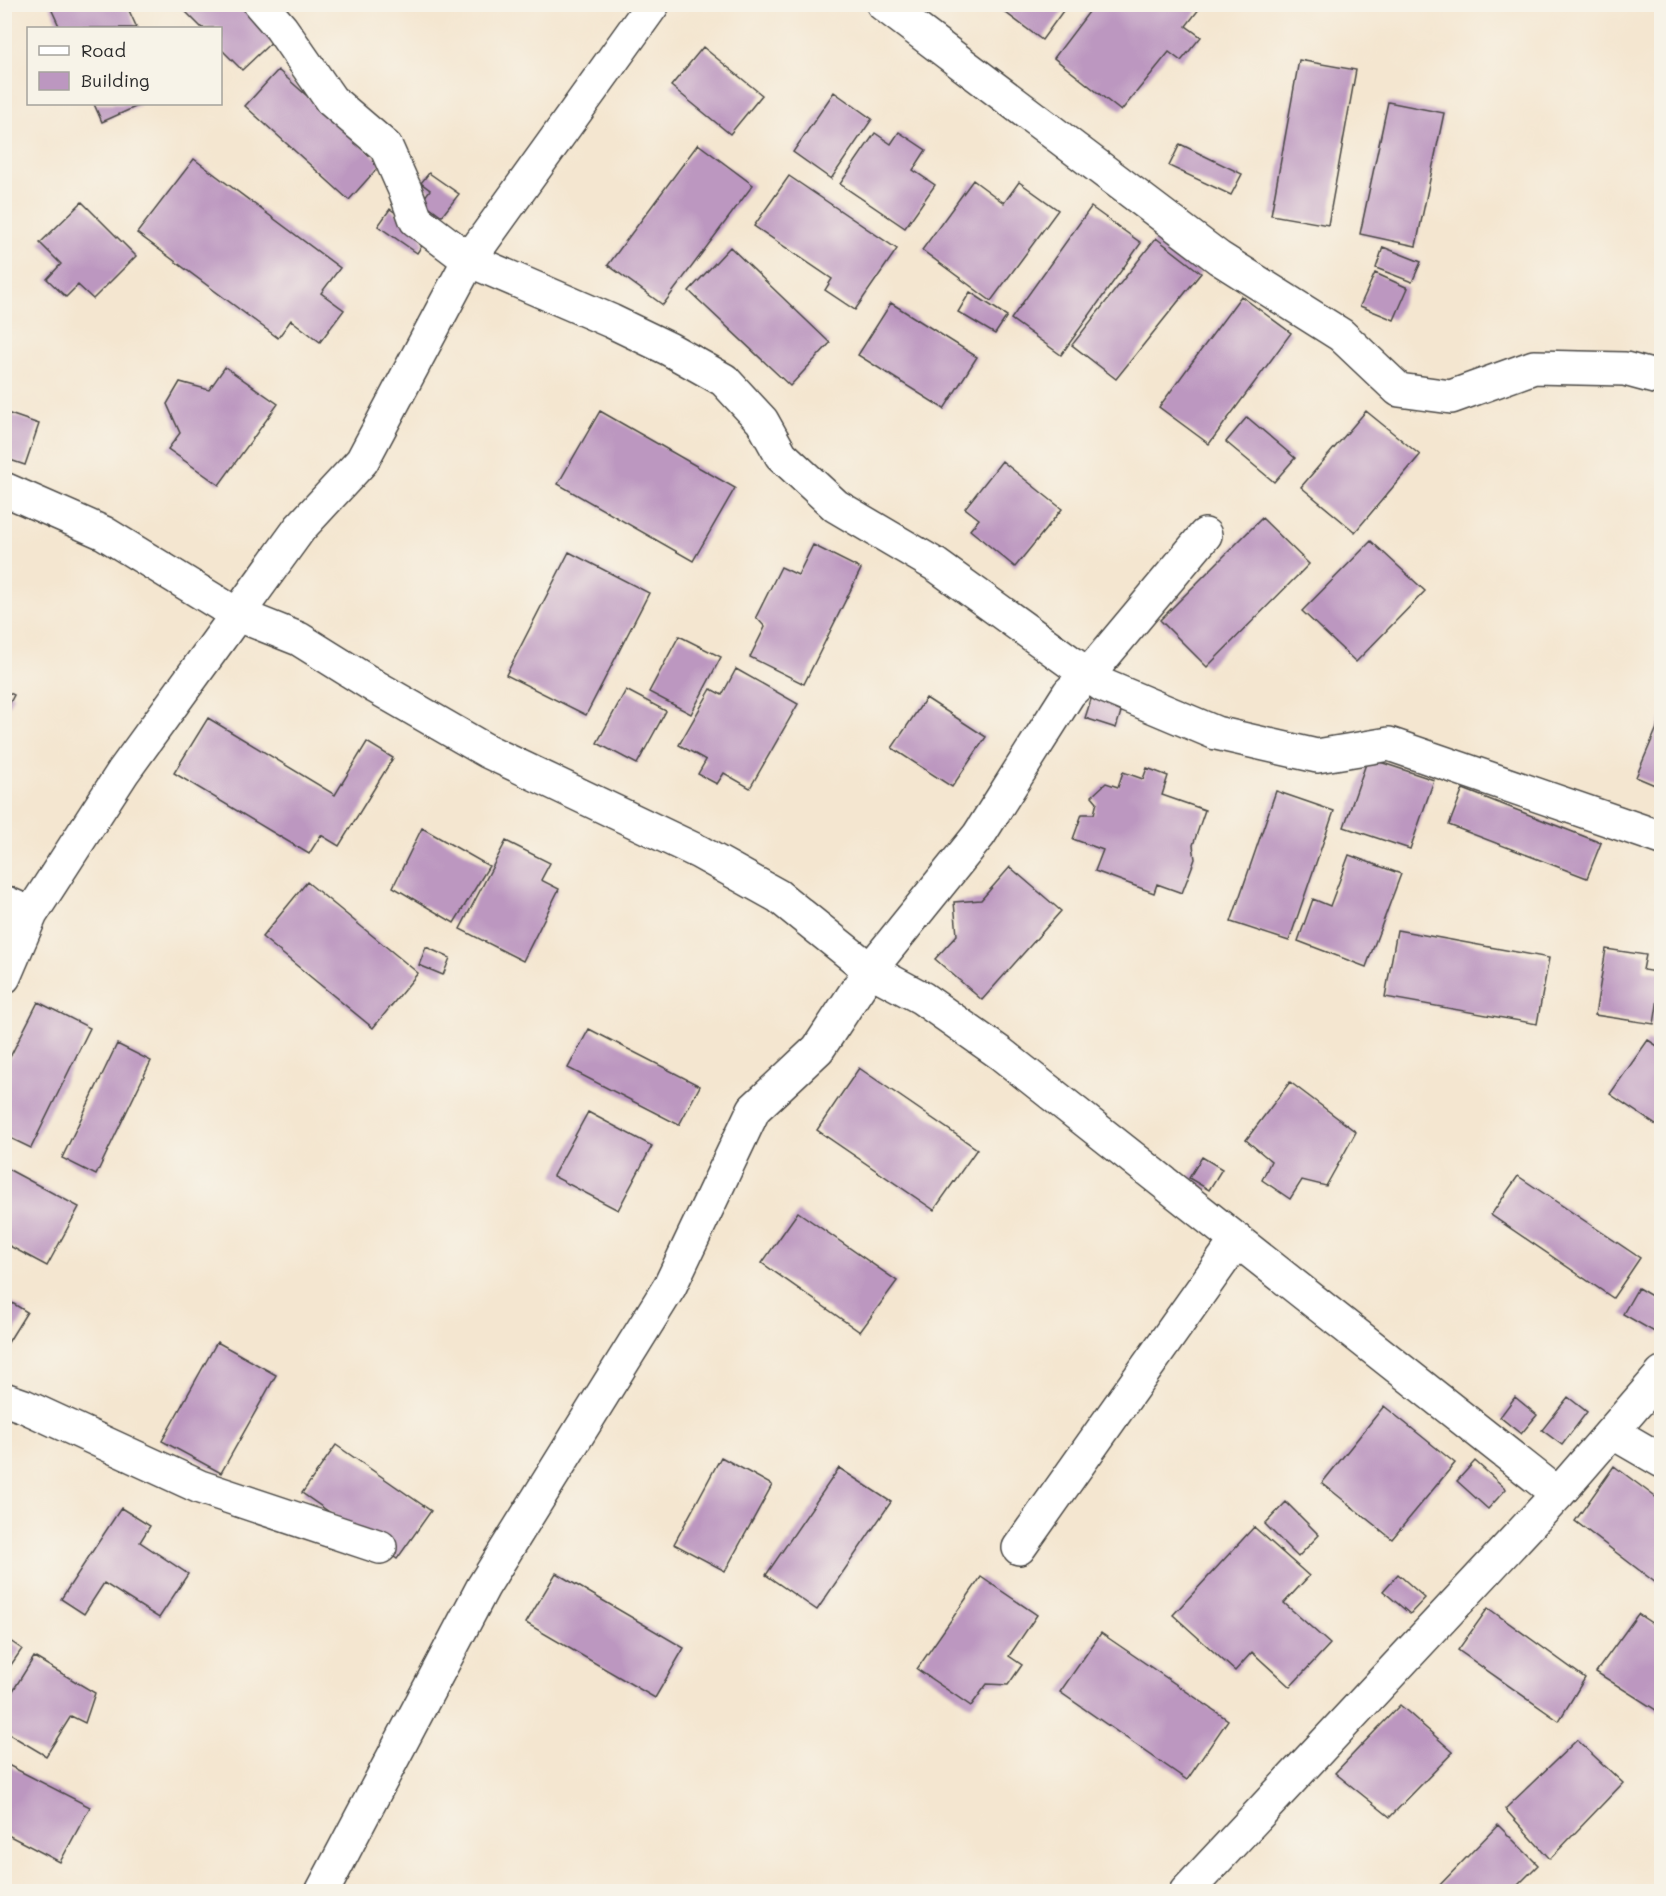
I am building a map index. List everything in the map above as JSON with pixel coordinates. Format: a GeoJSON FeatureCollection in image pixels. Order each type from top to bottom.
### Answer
{"type":"FeatureCollection","features":[{"type":"Feature","properties":{"kind":"street"},"geometry":{"type":"LineString","coordinates":[[260,4],[281,28],[331,100],[386,147],[416,220],[470,260],[611,321],[669,349],[724,380],[762,421],[781,455],[836,506],[936,565],[1102,685],[1215,733],[1317,756],[1389,744],[1662,838]]}},
{"type":"Feature","properties":{"kind":"street"},"geometry":{"type":"LineString","coordinates":[[4,977],[18,908],[123,772],[300,528],[362,461],[470,260],[653,4]]}},
{"type":"Feature","properties":{"kind":"street"},"geometry":{"type":"LineString","coordinates":[[883,4],[1219,258],[1341,335],[1399,390],[1451,397],[1534,367],[1624,369],[1662,379]]}},
{"type":"Feature","properties":{"kind":"street"},"geometry":{"type":"LineString","coordinates":[[4,489],[104,533],[236,614],[299,639],[376,687],[487,751],[699,852],[778,896],[870,970],[922,998],[1000,1053],[1558,1494]]}},
{"type":"Feature","properties":{"kind":"street"},"geometry":{"type":"LineString","coordinates":[[322,1892],[483,1587],[670,1286],[754,1109],[818,1049],[870,970],[979,835],[1069,693],[1088,675],[1205,535]]}},
{"type":"Feature","properties":{"kind":"street"},"geometry":{"type":"LineString","coordinates":[[1019,1548],[1236,1240]]}},
{"type":"Feature","properties":{"kind":"street"},"geometry":{"type":"LineString","coordinates":[[1186,1892],[1558,1494],[1662,1374]]}},
{"type":"Feature","properties":{"kind":"street"},"geometry":{"type":"LineString","coordinates":[[4,1399],[24,1406],[200,1487],[380,1547]]}},
{"type":"Feature","properties":{"kind":"street"},"geometry":{"type":"LineString","coordinates":[[1612,1432],[1662,1461]]}},
{"type":"Feature","properties":{"kind":"building"},"geometry":{"type":"Polygon","coordinates":[[[49,4],[126,4],[137,27],[60,27],[49,4]]]}},
{"type":"Feature","properties":{"kind":"building"},"geometry":{"type":"Polygon","coordinates":[[[178,4],[247,4],[278,36],[242,70],[222,50],[222,27],[201,27],[178,4]]]}},
{"type":"Feature","properties":{"kind":"building"},"geometry":{"type":"Polygon","coordinates":[[[994,4],[1068,4],[1042,40],[994,4]]]}},
{"type":"Feature","properties":{"kind":"building"},"geometry":{"type":"Polygon","coordinates":[[[1095,4],[1203,4],[1186,26],[1201,37],[1181,61],[1169,52],[1121,111],[1054,58],[1095,4]]]}},
{"type":"Feature","properties":{"kind":"building"},"geometry":{"type":"Polygon","coordinates":[[[703,47],[762,95],[730,134],[671,86],[703,47]]]}},
{"type":"Feature","properties":{"kind":"building"},"geometry":{"type":"Polygon","coordinates":[[[1299,60],[1356,70],[1328,225],[1271,215],[1299,60]]]}},
{"type":"Feature","properties":{"kind":"building"},"geometry":{"type":"Polygon","coordinates":[[[278,70],[382,163],[349,200],[245,106],[278,70]]]}},
{"type":"Feature","properties":{"kind":"building"},"geometry":{"type":"Polygon","coordinates":[[[834,92],[872,119],[831,179],[793,152],[834,92]]]}},
{"type":"Feature","properties":{"kind":"building"},"geometry":{"type":"Polygon","coordinates":[[[1388,102],[1444,113],[1416,246],[1360,234],[1388,102]]]}},
{"type":"Feature","properties":{"kind":"building"},"geometry":{"type":"Polygon","coordinates":[[[94,105],[140,105],[102,122],[94,105]]]}},
{"type":"Feature","properties":{"kind":"building"},"geometry":{"type":"Polygon","coordinates":[[[899,132],[926,150],[913,170],[935,185],[905,228],[840,184],[875,133],[891,144],[899,132]]]}},
{"type":"Feature","properties":{"kind":"building"},"geometry":{"type":"Polygon","coordinates":[[[698,144],[753,185],[663,305],[608,265],[698,144]]]}},
{"type":"Feature","properties":{"kind":"building"},"geometry":{"type":"Polygon","coordinates":[[[1180,144],[1242,174],[1231,195],[1169,166],[1180,144]]]}},
{"type":"Feature","properties":{"kind":"building"},"geometry":{"type":"Polygon","coordinates":[[[194,159],[340,268],[321,293],[344,310],[320,342],[291,320],[278,338],[137,233],[194,159]]]}},
{"type":"Feature","properties":{"kind":"building"},"geometry":{"type":"Polygon","coordinates":[[[429,173],[459,194],[442,216],[422,201],[430,190],[421,183],[429,173]]]}},
{"type":"Feature","properties":{"kind":"building"},"geometry":{"type":"Polygon","coordinates":[[[789,176],[897,249],[855,310],[825,290],[832,279],[754,226],[789,176]]]}},
{"type":"Feature","properties":{"kind":"building"},"geometry":{"type":"Polygon","coordinates":[[[973,180],[1004,203],[1019,182],[1058,210],[991,301],[922,250],[973,180]]]}},
{"type":"Feature","properties":{"kind":"building"},"geometry":{"type":"Polygon","coordinates":[[[82,202],[136,256],[93,299],[78,285],[66,297],[47,279],[61,264],[40,243],[82,202]]]}},
{"type":"Feature","properties":{"kind":"building"},"geometry":{"type":"Polygon","coordinates":[[[1091,207],[1141,243],[1061,355],[1011,319],[1091,207]]]}},
{"type":"Feature","properties":{"kind":"building"},"geometry":{"type":"Polygon","coordinates":[[[390,209],[420,230],[423,244],[417,253],[378,226],[390,209]]]}},
{"type":"Feature","properties":{"kind":"building"},"geometry":{"type":"Polygon","coordinates":[[[1156,238],[1201,273],[1116,379],[1072,345],[1156,238]]]}},
{"type":"Feature","properties":{"kind":"building"},"geometry":{"type":"Polygon","coordinates":[[[730,247],[830,343],[790,386],[689,291],[730,247]]]}},
{"type":"Feature","properties":{"kind":"building"},"geometry":{"type":"Polygon","coordinates":[[[1383,247],[1421,262],[1412,282],[1376,268],[1383,247]]]}},
{"type":"Feature","properties":{"kind":"building"},"geometry":{"type":"Polygon","coordinates":[[[1375,273],[1408,288],[1394,320],[1360,306],[1375,273]]]}},
{"type":"Feature","properties":{"kind":"building"},"geometry":{"type":"Polygon","coordinates":[[[970,292],[1007,316],[995,334],[958,312],[970,292]]]}},
{"type":"Feature","properties":{"kind":"building"},"geometry":{"type":"Polygon","coordinates":[[[1241,296],[1291,333],[1209,444],[1159,407],[1241,296]]]}},
{"type":"Feature","properties":{"kind":"building"},"geometry":{"type":"Polygon","coordinates":[[[891,303],[977,357],[944,409],[858,355],[891,303]]]}},
{"type":"Feature","properties":{"kind":"building"},"geometry":{"type":"Polygon","coordinates":[[[225,367],[278,404],[219,485],[168,449],[180,433],[167,404],[180,382],[209,390],[225,367]]]}},
{"type":"Feature","properties":{"kind":"building"},"geometry":{"type":"Polygon","coordinates":[[[600,411],[735,488],[693,561],[558,484],[600,411]]]}},
{"type":"Feature","properties":{"kind":"building"},"geometry":{"type":"Polygon","coordinates":[[[1366,411],[1420,455],[1355,532],[1301,487],[1366,411]]]}},
{"type":"Feature","properties":{"kind":"building"},"geometry":{"type":"Polygon","coordinates":[[[4,412],[39,424],[25,465],[4,458],[4,412]]]}},
{"type":"Feature","properties":{"kind":"building"},"geometry":{"type":"Polygon","coordinates":[[[1247,417],[1295,458],[1274,482],[1226,442],[1247,417]]]}},
{"type":"Feature","properties":{"kind":"building"},"geometry":{"type":"Polygon","coordinates":[[[1002,461],[1062,509],[1015,567],[970,530],[979,519],[965,508],[1002,461]]]}},
{"type":"Feature","properties":{"kind":"building"},"geometry":{"type":"Polygon","coordinates":[[[1262,518],[1309,564],[1207,667],[1160,620],[1262,518]]]}},
{"type":"Feature","properties":{"kind":"building"},"geometry":{"type":"Polygon","coordinates":[[[1371,541],[1425,591],[1356,662],[1302,611],[1371,541]]]}},
{"type":"Feature","properties":{"kind":"building"},"geometry":{"type":"Polygon","coordinates":[[[813,545],[861,569],[804,684],[750,657],[765,627],[756,617],[781,567],[798,575],[813,545]]]}},
{"type":"Feature","properties":{"kind":"building"},"geometry":{"type":"Polygon","coordinates":[[[569,552],[649,593],[586,715],[506,675],[569,552]]]}},
{"type":"Feature","properties":{"kind":"building"},"geometry":{"type":"Polygon","coordinates":[[[679,636],[721,657],[691,714],[649,692],[679,636]]]}},
{"type":"Feature","properties":{"kind":"building"},"geometry":{"type":"Polygon","coordinates":[[[736,669],[798,704],[750,788],[724,773],[717,784],[698,774],[706,760],[679,745],[711,689],[722,695],[736,669]]]}},
{"type":"Feature","properties":{"kind":"building"},"geometry":{"type":"Polygon","coordinates":[[[4,690],[14,695],[4,714],[4,690]]]}},
{"type":"Feature","properties":{"kind":"building"},"geometry":{"type":"Polygon","coordinates":[[[626,690],[666,711],[637,764],[597,743],[626,690]]]}},
{"type":"Feature","properties":{"kind":"building"},"geometry":{"type":"Polygon","coordinates":[[[1093,693],[1124,702],[1116,728],[1085,718],[1093,693]]]}},
{"type":"Feature","properties":{"kind":"building"},"geometry":{"type":"Polygon","coordinates":[[[926,698],[986,737],[952,787],[892,748],[926,698]]]}},
{"type":"Feature","properties":{"kind":"building"},"geometry":{"type":"Polygon","coordinates":[[[1662,716],[1662,788],[1636,777],[1662,716]]]}},
{"type":"Feature","properties":{"kind":"building"},"geometry":{"type":"Polygon","coordinates":[[[208,718],[335,795],[367,742],[393,758],[339,846],[321,835],[309,854],[174,773],[208,718]]]}},
{"type":"Feature","properties":{"kind":"building"},"geometry":{"type":"Polygon","coordinates":[[[1368,758],[1434,780],[1410,849],[1344,827],[1368,758]]]}},
{"type":"Feature","properties":{"kind":"building"},"geometry":{"type":"Polygon","coordinates":[[[1147,768],[1168,776],[1162,795],[1205,810],[1193,845],[1195,859],[1182,893],[1157,884],[1154,893],[1095,871],[1103,850],[1073,839],[1082,814],[1094,814],[1097,802],[1092,796],[1106,783],[1118,787],[1123,772],[1143,779],[1147,768]]]}},
{"type":"Feature","properties":{"kind":"building"},"geometry":{"type":"Polygon","coordinates":[[[1463,789],[1601,843],[1587,878],[1449,825],[1463,789]]]}},
{"type":"Feature","properties":{"kind":"building"},"geometry":{"type":"Polygon","coordinates":[[[1276,791],[1334,811],[1289,941],[1231,922],[1276,791]]]}},
{"type":"Feature","properties":{"kind":"building"},"geometry":{"type":"Polygon","coordinates":[[[422,828],[489,866],[454,923],[393,887],[422,828]]]}},
{"type":"Feature","properties":{"kind":"building"},"geometry":{"type":"Polygon","coordinates":[[[506,841],[550,863],[541,880],[559,889],[523,961],[460,929],[506,841]]]}},
{"type":"Feature","properties":{"kind":"building"},"geometry":{"type":"Polygon","coordinates":[[[1349,855],[1401,874],[1366,967],[1298,941],[1313,899],[1330,906],[1349,855]]]}},
{"type":"Feature","properties":{"kind":"building"},"geometry":{"type":"Polygon","coordinates":[[[1010,867],[1061,911],[982,1000],[935,959],[957,935],[954,902],[981,900],[1010,867]]]}},
{"type":"Feature","properties":{"kind":"building"},"geometry":{"type":"Polygon","coordinates":[[[307,882],[418,973],[373,1028],[262,937],[307,882]]]}},
{"type":"Feature","properties":{"kind":"building"},"geometry":{"type":"Polygon","coordinates":[[[1397,930],[1549,958],[1537,1024],[1385,997],[1397,930]]]}},
{"type":"Feature","properties":{"kind":"building"},"geometry":{"type":"Polygon","coordinates":[[[426,947],[450,958],[443,975],[419,965],[426,947]]]}},
{"type":"Feature","properties":{"kind":"building"},"geometry":{"type":"Polygon","coordinates":[[[1606,949],[1646,955],[1643,970],[1662,973],[1654,1024],[1595,1015],[1606,949]]]}},
{"type":"Feature","properties":{"kind":"building"},"geometry":{"type":"Polygon","coordinates":[[[38,1002],[90,1028],[31,1148],[4,1135],[4,1069],[38,1002]]]}},
{"type":"Feature","properties":{"kind":"building"},"geometry":{"type":"Polygon","coordinates":[[[589,1029],[700,1086],[679,1125],[568,1068],[589,1029]]]}},
{"type":"Feature","properties":{"kind":"building"},"geometry":{"type":"Polygon","coordinates":[[[1648,1040],[1662,1049],[1662,1129],[1610,1094],[1648,1040]]]}},
{"type":"Feature","properties":{"kind":"building"},"geometry":{"type":"Polygon","coordinates":[[[117,1044],[151,1061],[96,1175],[62,1158],[117,1044]]]}},
{"type":"Feature","properties":{"kind":"building"},"geometry":{"type":"Polygon","coordinates":[[[859,1068],[977,1149],[934,1210],[817,1130],[859,1068]]]}},
{"type":"Feature","properties":{"kind":"building"},"geometry":{"type":"Polygon","coordinates":[[[1290,1082],[1356,1132],[1326,1186],[1302,1180],[1290,1199],[1262,1180],[1271,1161],[1246,1140],[1290,1082]]]}},
{"type":"Feature","properties":{"kind":"building"},"geometry":{"type":"Polygon","coordinates":[[[588,1112],[652,1146],[618,1210],[553,1176],[588,1112]]]}},
{"type":"Feature","properties":{"kind":"building"},"geometry":{"type":"Polygon","coordinates":[[[1202,1157],[1222,1169],[1209,1190],[1189,1178],[1202,1157]]]}},
{"type":"Feature","properties":{"kind":"building"},"geometry":{"type":"Polygon","coordinates":[[[4,1167],[79,1207],[47,1266],[4,1243],[4,1167]]]}},
{"type":"Feature","properties":{"kind":"building"},"geometry":{"type":"Polygon","coordinates":[[[1518,1176],[1640,1258],[1613,1298],[1491,1215],[1518,1176]]]}},
{"type":"Feature","properties":{"kind":"building"},"geometry":{"type":"Polygon","coordinates":[[[798,1212],[897,1281],[860,1332],[762,1263],[798,1212]]]}},
{"type":"Feature","properties":{"kind":"building"},"geometry":{"type":"Polygon","coordinates":[[[1638,1288],[1662,1302],[1662,1328],[1658,1334],[1623,1314],[1638,1288]]]}},
{"type":"Feature","properties":{"kind":"building"},"geometry":{"type":"Polygon","coordinates":[[[4,1298],[27,1312],[4,1349],[4,1298]]]}},
{"type":"Feature","properties":{"kind":"building"},"geometry":{"type":"Polygon","coordinates":[[[217,1342],[276,1375],[221,1473],[162,1441],[217,1342]]]}},
{"type":"Feature","properties":{"kind":"building"},"geometry":{"type":"Polygon","coordinates":[[[1515,1397],[1537,1415],[1521,1434],[1500,1417],[1515,1397]]]}},
{"type":"Feature","properties":{"kind":"building"},"geometry":{"type":"Polygon","coordinates":[[[1568,1397],[1587,1412],[1562,1445],[1542,1430],[1568,1397]]]}},
{"type":"Feature","properties":{"kind":"building"},"geometry":{"type":"Polygon","coordinates":[[[1384,1406],[1455,1463],[1392,1539],[1322,1483],[1384,1406]]]}},
{"type":"Feature","properties":{"kind":"building"},"geometry":{"type":"Polygon","coordinates":[[[336,1445],[431,1511],[397,1559],[302,1493],[336,1445]]]}},
{"type":"Feature","properties":{"kind":"building"},"geometry":{"type":"Polygon","coordinates":[[[721,1457],[772,1485],[725,1571],[674,1544],[721,1457]]]}},
{"type":"Feature","properties":{"kind":"building"},"geometry":{"type":"Polygon","coordinates":[[[1475,1461],[1506,1489],[1488,1509],[1457,1481],[1475,1461]]]}},
{"type":"Feature","properties":{"kind":"building"},"geometry":{"type":"Polygon","coordinates":[[[1614,1466],[1662,1502],[1662,1574],[1656,1583],[1575,1521],[1614,1466]]]}},
{"type":"Feature","properties":{"kind":"building"},"geometry":{"type":"Polygon","coordinates":[[[839,1468],[891,1502],[817,1610],[766,1575],[839,1468]]]}},
{"type":"Feature","properties":{"kind":"building"},"geometry":{"type":"Polygon","coordinates":[[[1286,1502],[1319,1535],[1298,1557],[1265,1524],[1286,1502]]]}},
{"type":"Feature","properties":{"kind":"building"},"geometry":{"type":"Polygon","coordinates":[[[121,1508],[150,1526],[140,1542],[188,1574],[159,1618],[104,1583],[84,1614],[61,1599],[121,1508]]]}},
{"type":"Feature","properties":{"kind":"building"},"geometry":{"type":"Polygon","coordinates":[[[1254,1527],[1309,1576],[1284,1603],[1330,1644],[1290,1687],[1252,1652],[1235,1671],[1173,1615],[1254,1527]]]}},
{"type":"Feature","properties":{"kind":"building"},"geometry":{"type":"Polygon","coordinates":[[[556,1573],[684,1648],[655,1698],[526,1623],[556,1573]]]}},
{"type":"Feature","properties":{"kind":"building"},"geometry":{"type":"Polygon","coordinates":[[[1398,1574],[1425,1598],[1410,1614],[1383,1591],[1398,1574]]]}},
{"type":"Feature","properties":{"kind":"building"},"geometry":{"type":"Polygon","coordinates":[[[981,1577],[1037,1615],[1009,1656],[1022,1665],[1008,1685],[987,1684],[971,1706],[917,1669],[981,1577]]]}},
{"type":"Feature","properties":{"kind":"building"},"geometry":{"type":"Polygon","coordinates":[[[1488,1608],[1585,1678],[1559,1721],[1458,1650],[1488,1608]]]}},
{"type":"Feature","properties":{"kind":"building"},"geometry":{"type":"Polygon","coordinates":[[[1638,1614],[1662,1630],[1662,1714],[1596,1672],[1638,1614]]]}},
{"type":"Feature","properties":{"kind":"building"},"geometry":{"type":"Polygon","coordinates":[[[1101,1633],[1228,1720],[1187,1780],[1060,1692],[1101,1633]]]}},
{"type":"Feature","properties":{"kind":"building"},"geometry":{"type":"Polygon","coordinates":[[[4,1637],[22,1649],[4,1675],[4,1637]]]}},
{"type":"Feature","properties":{"kind":"building"},"geometry":{"type":"Polygon","coordinates":[[[34,1657],[95,1693],[85,1723],[71,1716],[46,1756],[4,1731],[4,1705],[34,1657]]]}},
{"type":"Feature","properties":{"kind":"building"},"geometry":{"type":"Polygon","coordinates":[[[1400,1705],[1453,1752],[1390,1817],[1335,1773],[1400,1705]]]}},
{"type":"Feature","properties":{"kind":"building"},"geometry":{"type":"Polygon","coordinates":[[[1577,1740],[1623,1783],[1550,1859],[1505,1809],[1577,1740]]]}},
{"type":"Feature","properties":{"kind":"building"},"geometry":{"type":"Polygon","coordinates":[[[4,1763],[90,1807],[60,1862],[4,1833],[4,1763]]]}},
{"type":"Feature","properties":{"kind":"building"},"geometry":{"type":"Polygon","coordinates":[[[1498,1825],[1538,1865],[1511,1892],[1433,1892],[1498,1825]]]}}]}
